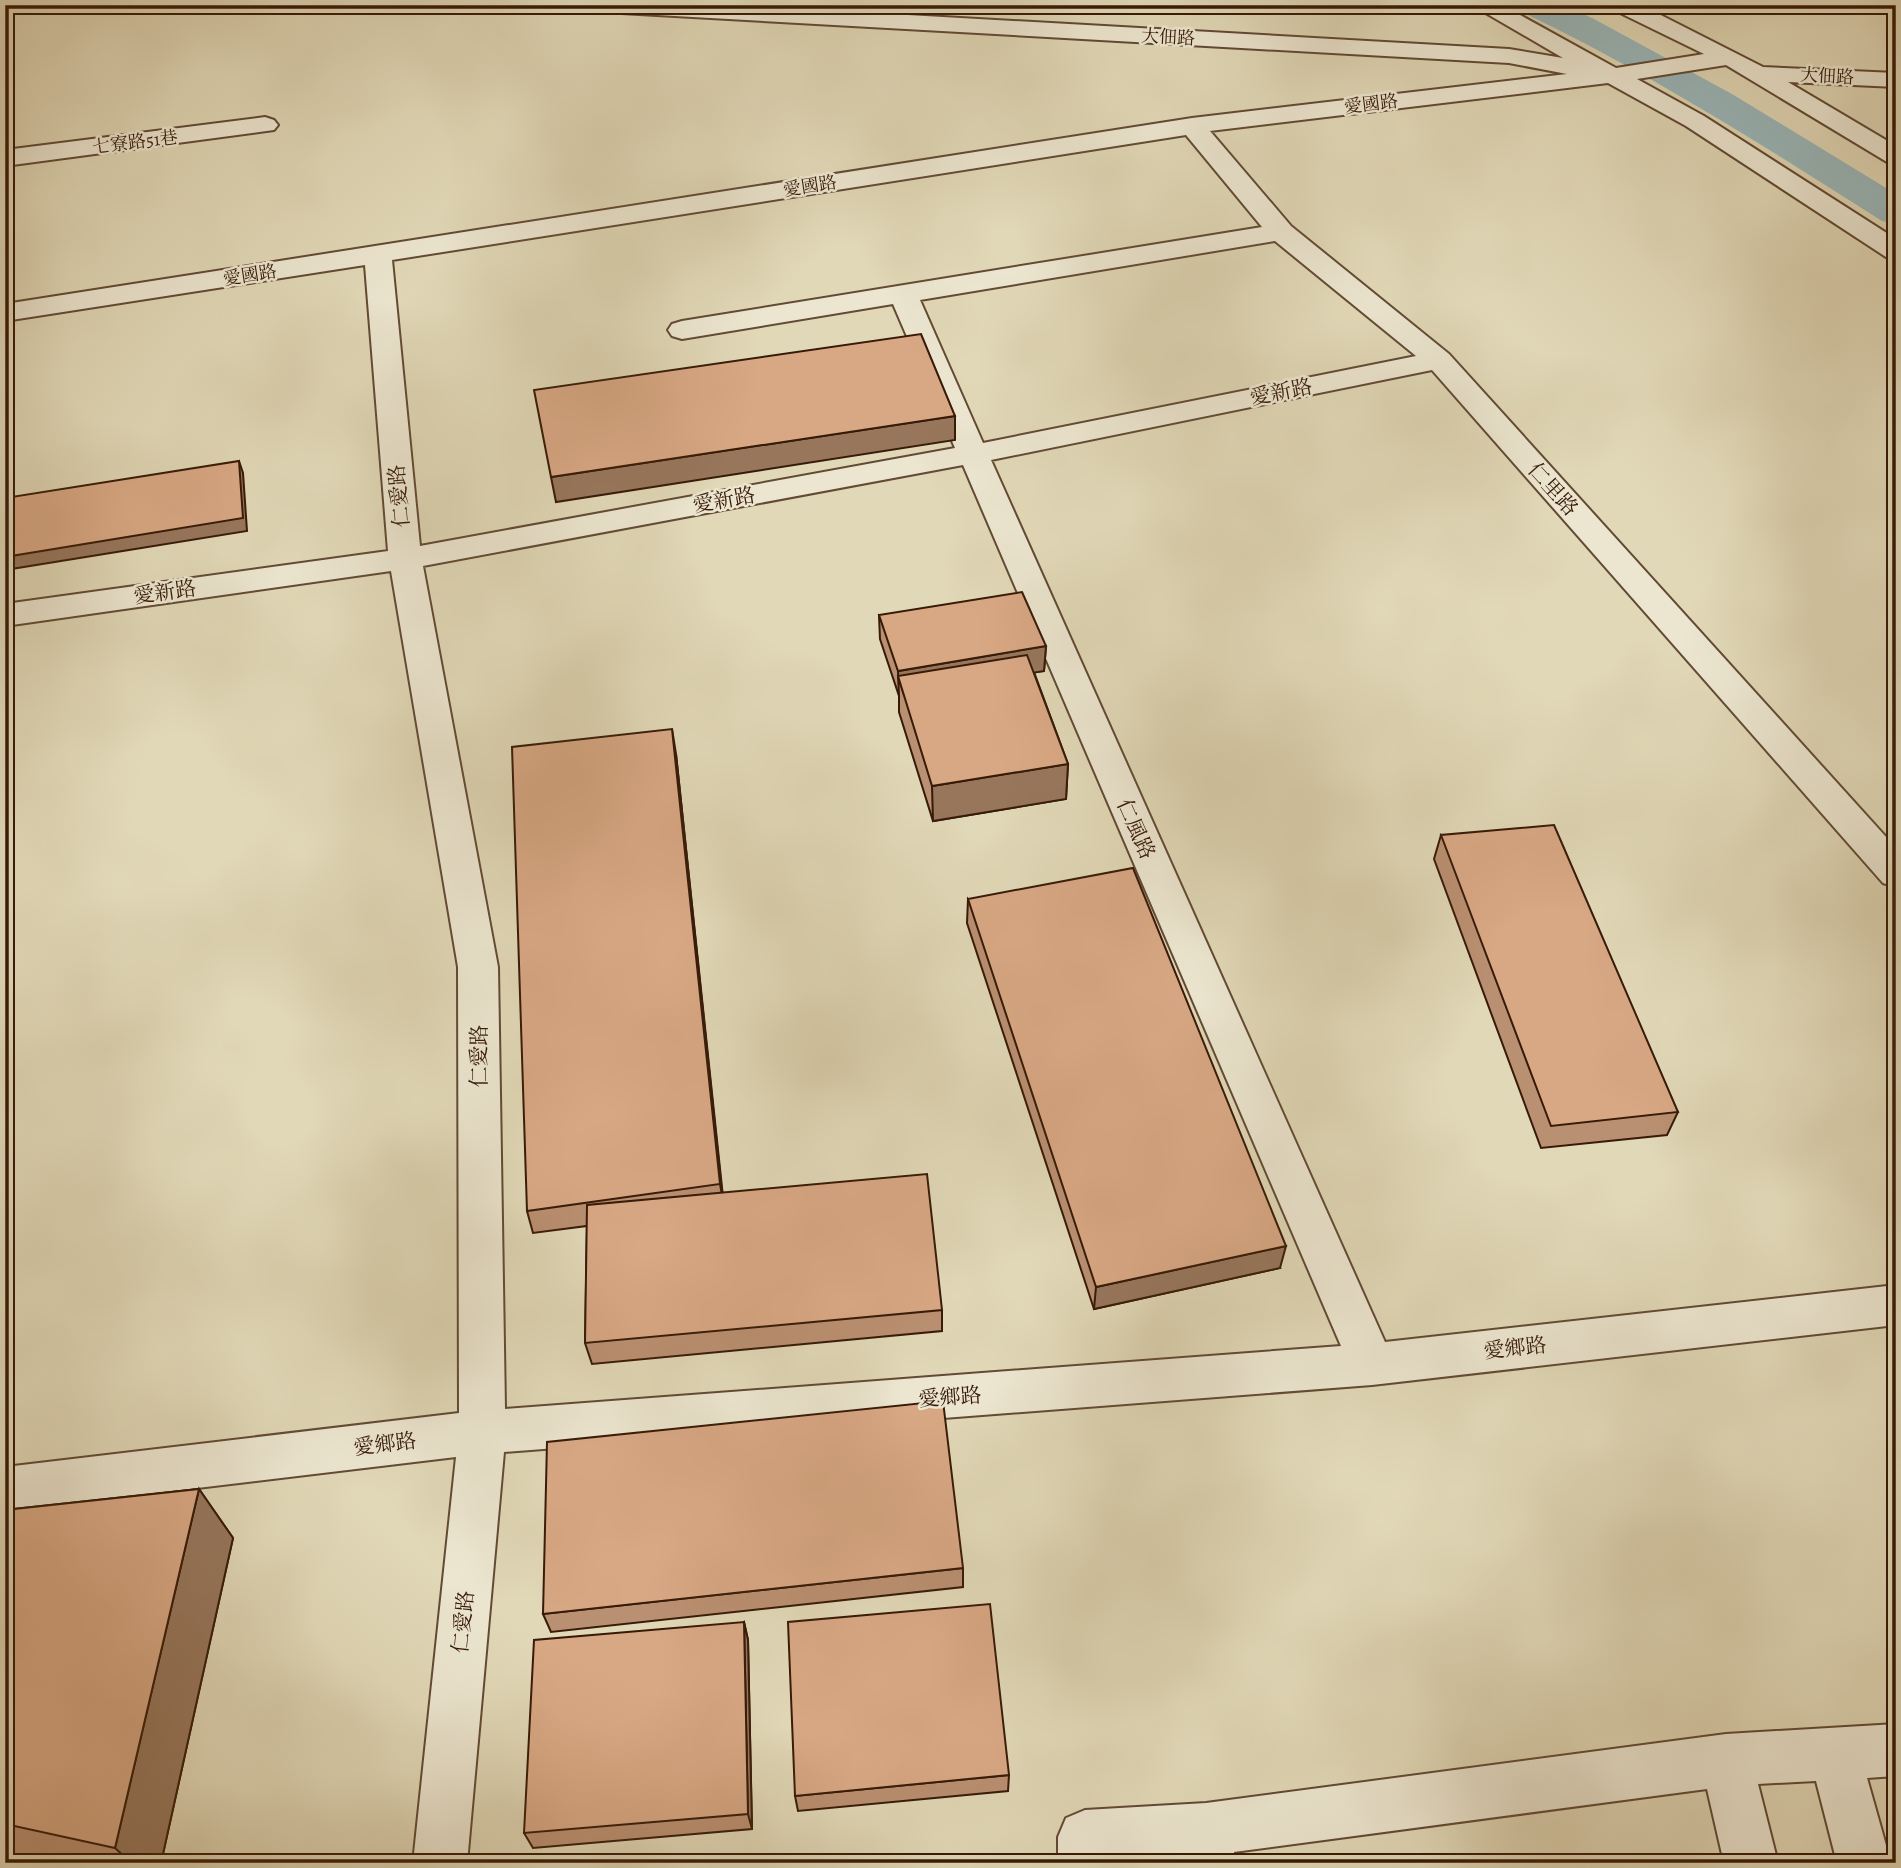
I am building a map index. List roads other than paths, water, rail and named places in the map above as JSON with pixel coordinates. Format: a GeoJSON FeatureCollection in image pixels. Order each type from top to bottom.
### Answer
{"type":"FeatureCollection","features":[{"type":"Feature","properties":{"kind":"street","name":"大佃路"},"geometry":{"type":"LineString","coordinates":[[603,5],[1509,56],[1628,74],[1724,58]]}},
{"type":"Feature","properties":{"kind":"street"},"geometry":{"type":"LineString","coordinates":[[1485,5],[1628,74],[1695,121],[1896,251]]}},
{"type":"Feature","properties":{"kind":"street"},"geometry":{"type":"LineString","coordinates":[[1622,5],[1758,73],[1896,157]]}},
{"type":"Feature","properties":{"kind":"street","name":"大佃路"},"geometry":{"type":"LineString","coordinates":[[1758,73],[1896,80]]}},
{"type":"Feature","properties":{"kind":"street","name":"愛國路"},"geometry":{"type":"LineString","coordinates":[[5,313],[1192,126],[1628,74]]}},
{"type":"Feature","properties":{"kind":"street","name":"七寮路51巷"},"geometry":{"type":"LineString","coordinates":[[5,158],[265,125]]}},
{"type":"Feature","properties":{"kind":"street","name":"仁里路"},"geometry":{"type":"LineString","coordinates":[[1192,126],[1281,232],[1439,360],[1896,873]]}},
{"type":"Feature","properties":{"kind":"street"},"geometry":{"type":"LineString","coordinates":[[682,330],[1281,232]]}},
{"type":"Feature","properties":{"kind":"street","name":"仁愛路"},"geometry":{"type":"LineString","coordinates":[[378,255],[405,559],[478,967],[482,1432],[440,1863]]}},
{"type":"Feature","properties":{"kind":"street","name":"仁風路"},"geometry":{"type":"LineString","coordinates":[[903,293],[1372,1364]]}},
{"type":"Feature","properties":{"kind":"street","name":"愛新路"},"geometry":{"type":"LineString","coordinates":[[5,615],[405,559],[974,454],[1439,360]]}},
{"type":"Feature","properties":{"kind":"street","name":"愛鄉路"},"geometry":{"type":"LineString","coordinates":[[5,1489],[482,1432],[1372,1364],[1896,1305]]}},
{"type":"Feature","properties":{"kind":"street"},"geometry":{"type":"LineString","coordinates":[[1086,1863],[1085,1837],[1207,1846],[1726,1760],[1896,1749]]}},
{"type":"Feature","properties":{"kind":"street"},"geometry":{"type":"LineString","coordinates":[[1835,1754],[1864,1863]]}},
{"type":"Feature","properties":{"kind":"street"},"geometry":{"type":"LineString","coordinates":[[1726,1760],[1751,1863]]}},
{"type":"Feature","properties":{"kind":"waterway"},"geometry":{"type":"LineString","coordinates":[[1534,5],[1674,76],[1896,212]]}}]}
